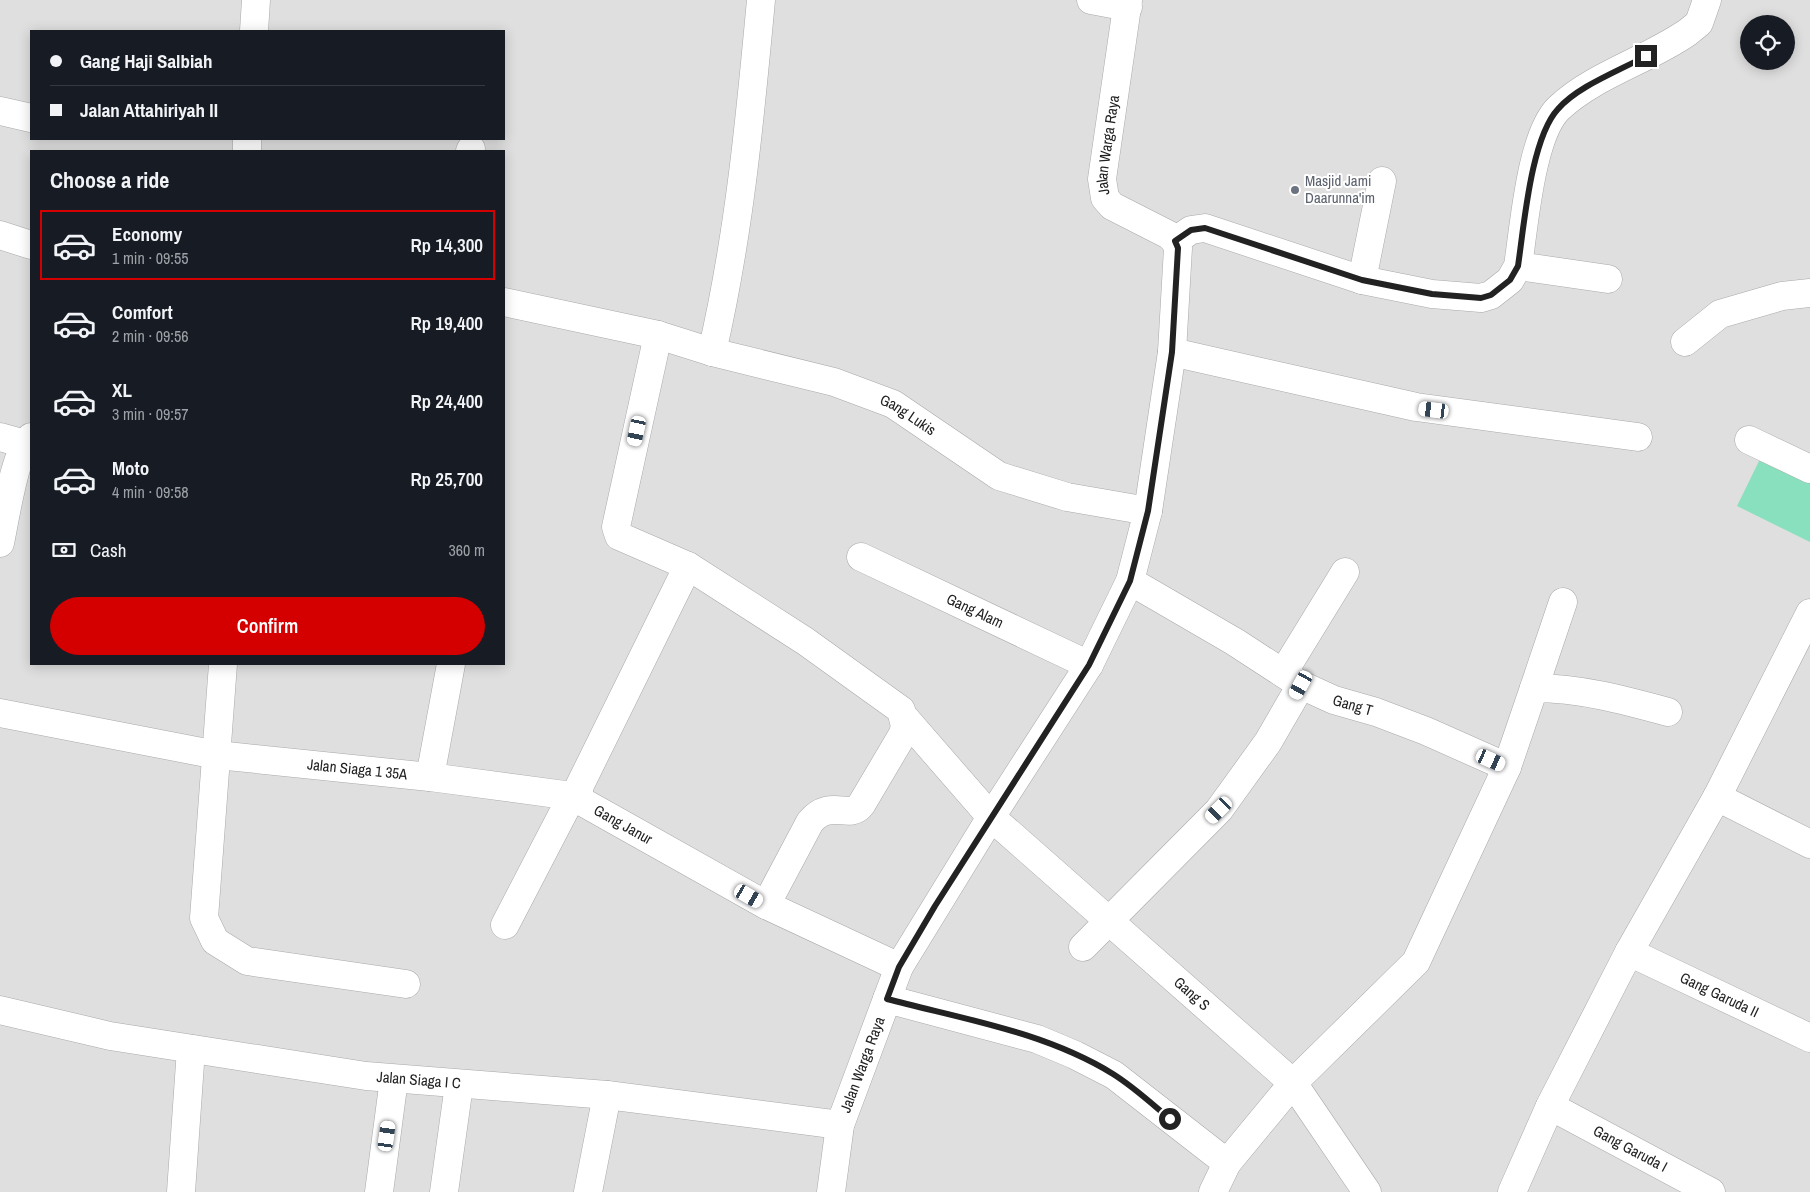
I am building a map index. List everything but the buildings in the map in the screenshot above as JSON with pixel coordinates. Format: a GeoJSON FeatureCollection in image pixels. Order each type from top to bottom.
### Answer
{"type":"FeatureCollection","features":[{"type":"Feature","properties":{"kind":"street"},"geometry":{"type":"LineString","coordinates":[[254,30],[256,0]]}},
{"type":"Feature","properties":{"kind":"street"},"geometry":{"type":"LineString","coordinates":[[712,352],[727,288],[739,212],[761,0]]}},
{"type":"Feature","properties":{"kind":"street"},"geometry":{"type":"LineString","coordinates":[[1091,0],[1128,3]]}},
{"type":"Feature","properties":{"kind":"street"},"geometry":{"type":"LineString","coordinates":[[1175,241],[1191,230],[1205,228],[1218,230],[1362,280],[1432,294],[1481,298],[1500,289],[1510,280],[1518,266],[1539,146],[1548,124],[1558,109],[1580,92],[1688,32],[1699,23],[1707,0]]}},
{"type":"Feature","properties":{"kind":"street","name":"Jalan Warga Raya"},"geometry":{"type":"LineString","coordinates":[[831,1192],[840,1125],[899,967],[991,817],[1089,665],[1130,581],[1148,511],[1172,352],[1178,248],[1175,241],[1169,235],[1112,206],[1102,190],[1102,179],[1128,3]]}},
{"type":"Feature","properties":{"kind":"street"},"geometry":{"type":"LineString","coordinates":[[0,111],[30,118]]}},
{"type":"Feature","properties":{"kind":"street"},"geometry":{"type":"LineString","coordinates":[[1362,280],[1382,180]]}},
{"type":"Feature","properties":{"kind":"street"},"geometry":{"type":"LineString","coordinates":[[0,235],[30,245]]}},
{"type":"Feature","properties":{"kind":"street"},"geometry":{"type":"LineString","coordinates":[[1518,266],[1608,279]]}},
{"type":"Feature","properties":{"kind":"street"},"geometry":{"type":"LineString","coordinates":[[1685,342],[1720,314],[1782,296],[1810,293]]}},
{"type":"Feature","properties":{"kind":"street","name":"Gang Lukis"},"geometry":{"type":"LineString","coordinates":[[505,302],[658,335],[712,352],[834,382],[893,404],[999,476],[1067,497],[1148,511]]}},
{"type":"Feature","properties":{"kind":"street","name":"Gang S"},"geometry":{"type":"LineString","coordinates":[[658,335],[616,527],[619,536],[688,566],[805,641],[901,710],[904,717],[991,817],[1293,1083],[1360,1188]]}},
{"type":"Feature","properties":{"kind":"street"},"geometry":{"type":"LineString","coordinates":[[1172,352],[1416,407],[1638,436]]}},
{"type":"Feature","properties":{"kind":"street"},"geometry":{"type":"LineString","coordinates":[[0,543],[3,515],[19,457],[19,439]]}},
{"type":"Feature","properties":{"kind":"street"},"geometry":{"type":"LineString","coordinates":[[1749,440],[1810,469]]}},
{"type":"Feature","properties":{"kind":"street","name":"Gang Alam"},"geometry":{"type":"LineString","coordinates":[[861,557],[1089,665]]}},
{"type":"Feature","properties":{"kind":"street","name":"Gang Janur"},"geometry":{"type":"LineString","coordinates":[[688,566],[578,787],[579,800],[766,906],[899,967]]}},
{"type":"Feature","properties":{"kind":"street"},"geometry":{"type":"LineString","coordinates":[[1083,947],[1219,810],[1268,742],[1292,679],[1345,572]]}},
{"type":"Feature","properties":{"kind":"street","name":"Gang T"},"geometry":{"type":"LineString","coordinates":[[1130,581],[1292,679],[1334,700],[1376,712],[1426,731],[1507,767]]}},
{"type":"Feature","properties":{"kind":"street"},"geometry":{"type":"LineString","coordinates":[[1213,1192],[1227,1163],[1293,1083],[1416,962],[1507,767],[1563,602]]}},
{"type":"Feature","properties":{"kind":"street"},"geometry":{"type":"LineString","coordinates":[[1512,1192],[1550,1106],[1629,952],[1803,645],[1810,613]]}},
{"type":"Feature","properties":{"kind":"street"},"geometry":{"type":"LineString","coordinates":[[223,665],[204,918],[215,941],[246,961],[406,984]]}},
{"type":"Feature","properties":{"kind":"street"},"geometry":{"type":"LineString","coordinates":[[430,777],[451,665]]}},
{"type":"Feature","properties":{"kind":"street"},"geometry":{"type":"LineString","coordinates":[[1534,688],[1553,687],[1601,695],[1668,712]]}},
{"type":"Feature","properties":{"kind":"street","name":"Jalan Siaga 1 35A"},"geometry":{"type":"LineString","coordinates":[[0,713],[217,755],[430,777],[572,796],[504,925]]}},
{"type":"Feature","properties":{"kind":"street"},"geometry":{"type":"LineString","coordinates":[[766,906],[810,822],[817,814],[829,809],[854,810],[861,805],[903,734],[904,717]]}},
{"type":"Feature","properties":{"kind":"street"},"geometry":{"type":"LineString","coordinates":[[1717,797],[1810,844]]}},
{"type":"Feature","properties":{"kind":"street","name":"Gang Garuda II"},"geometry":{"type":"LineString","coordinates":[[1629,952],[1810,1038]]}},
{"type":"Feature","properties":{"kind":"street"},"geometry":{"type":"LineString","coordinates":[[887,999],[1018,1033],[1075,1055],[1114,1075],[1227,1163]]}},
{"type":"Feature","properties":{"kind":"street","name":"Jalan Siaga I C"},"geometry":{"type":"LineString","coordinates":[[0,1010],[110,1036],[394,1079],[607,1095],[840,1125]]}},
{"type":"Feature","properties":{"kind":"street"},"geometry":{"type":"LineString","coordinates":[[181,1192],[191,1049]]}},
{"type":"Feature","properties":{"kind":"street"},"geometry":{"type":"LineString","coordinates":[[379,1192],[394,1079]]}},
{"type":"Feature","properties":{"kind":"street"},"geometry":{"type":"LineString","coordinates":[[444,1192],[459,1085]]}},
{"type":"Feature","properties":{"kind":"street"},"geometry":{"type":"LineString","coordinates":[[588,1192],[607,1095]]}},
{"type":"Feature","properties":{"kind":"street","name":"Gang Garuda I"},"geometry":{"type":"LineString","coordinates":[[1550,1106],[1711,1192]]}},
{"type":"Feature","properties":{"kind":"shaded area"},"geometry":{"type":"Polygon","coordinates":[[[0,0],[1810,0],[1810,1192],[0,1192],[0,0]]]}},
{"type":"Feature","properties":{"kind":"green space"},"geometry":{"type":"Polygon","coordinates":[[[1761,457],[1810,481],[1810,542],[1737,506],[1761,457]]]}},
{"type":"Feature","properties":{"kind":"place","name":"Masjid Jami Daarunna'im"},"geometry":{"type":"Point","coordinates":[1295,190]}},
{"type":"Feature","properties":{"kind":"route"},"geometry":{"type":"LineString","coordinates":[[1170,1119],[1114,1075],[1037,1038],[887,999],[899,967],[935,906],[1089,665],[1130,581],[1148,511],[1172,352],[1178,248],[1175,241],[1191,230],[1205,228],[1218,230],[1362,280],[1432,294],[1481,298],[1491,295],[1510,280],[1518,266],[1531,183],[1539,146],[1548,124],[1558,109],[1580,92],[1646,56]]}}]}
